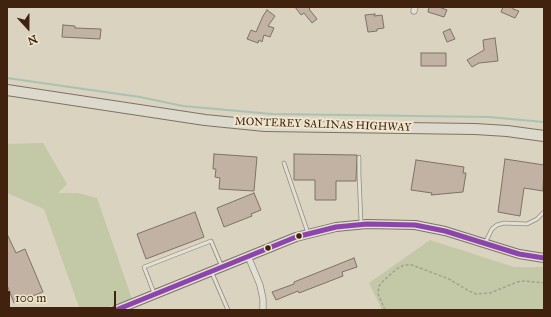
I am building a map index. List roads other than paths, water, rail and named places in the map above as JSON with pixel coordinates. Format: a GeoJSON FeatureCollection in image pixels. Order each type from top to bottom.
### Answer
{"type":"FeatureCollection","features":[{"type":"Feature","properties":{"kind":"highway","name":"MONTEREY SALINAS HIGHWAY"},"geometry":{"type":"LineString","coordinates":[[7,90],[205,120],[265,126],[475,129],[507,131],[544,136]]}},
{"type":"Feature","properties":{"kind":"street"},"geometry":{"type":"LineString","coordinates":[[116,310],[296,237],[336,227],[394,224],[415,225],[446,230],[519,254],[544,258]]}},
{"type":"Feature","properties":{"kind":"street"},"geometry":{"type":"LineString","coordinates":[[248,256],[260,286],[263,299],[263,310]]}},
{"type":"Feature","properties":{"kind":"lane"},"geometry":{"type":"LineString","coordinates":[[359,157],[361,225]]}},
{"type":"Feature","properties":{"kind":"lane"},"geometry":{"type":"LineString","coordinates":[[284,163],[308,233]]}},
{"type":"Feature","properties":{"kind":"lane"},"geometry":{"type":"LineString","coordinates":[[485,243],[492,229],[497,225],[504,223],[527,224],[537,219],[544,212]]}},
{"type":"Feature","properties":{"kind":"lane"},"geometry":{"type":"LineString","coordinates":[[155,294],[144,267],[211,241],[222,267]]}},
{"type":"Feature","properties":{"kind":"lane"},"geometry":{"type":"LineString","coordinates":[[211,271],[228,310]]}},
{"type":"Feature","properties":{"kind":"waterway"},"geometry":{"type":"LineString","coordinates":[[7,78],[140,97],[183,106],[272,114],[489,117],[544,122]]}}]}
